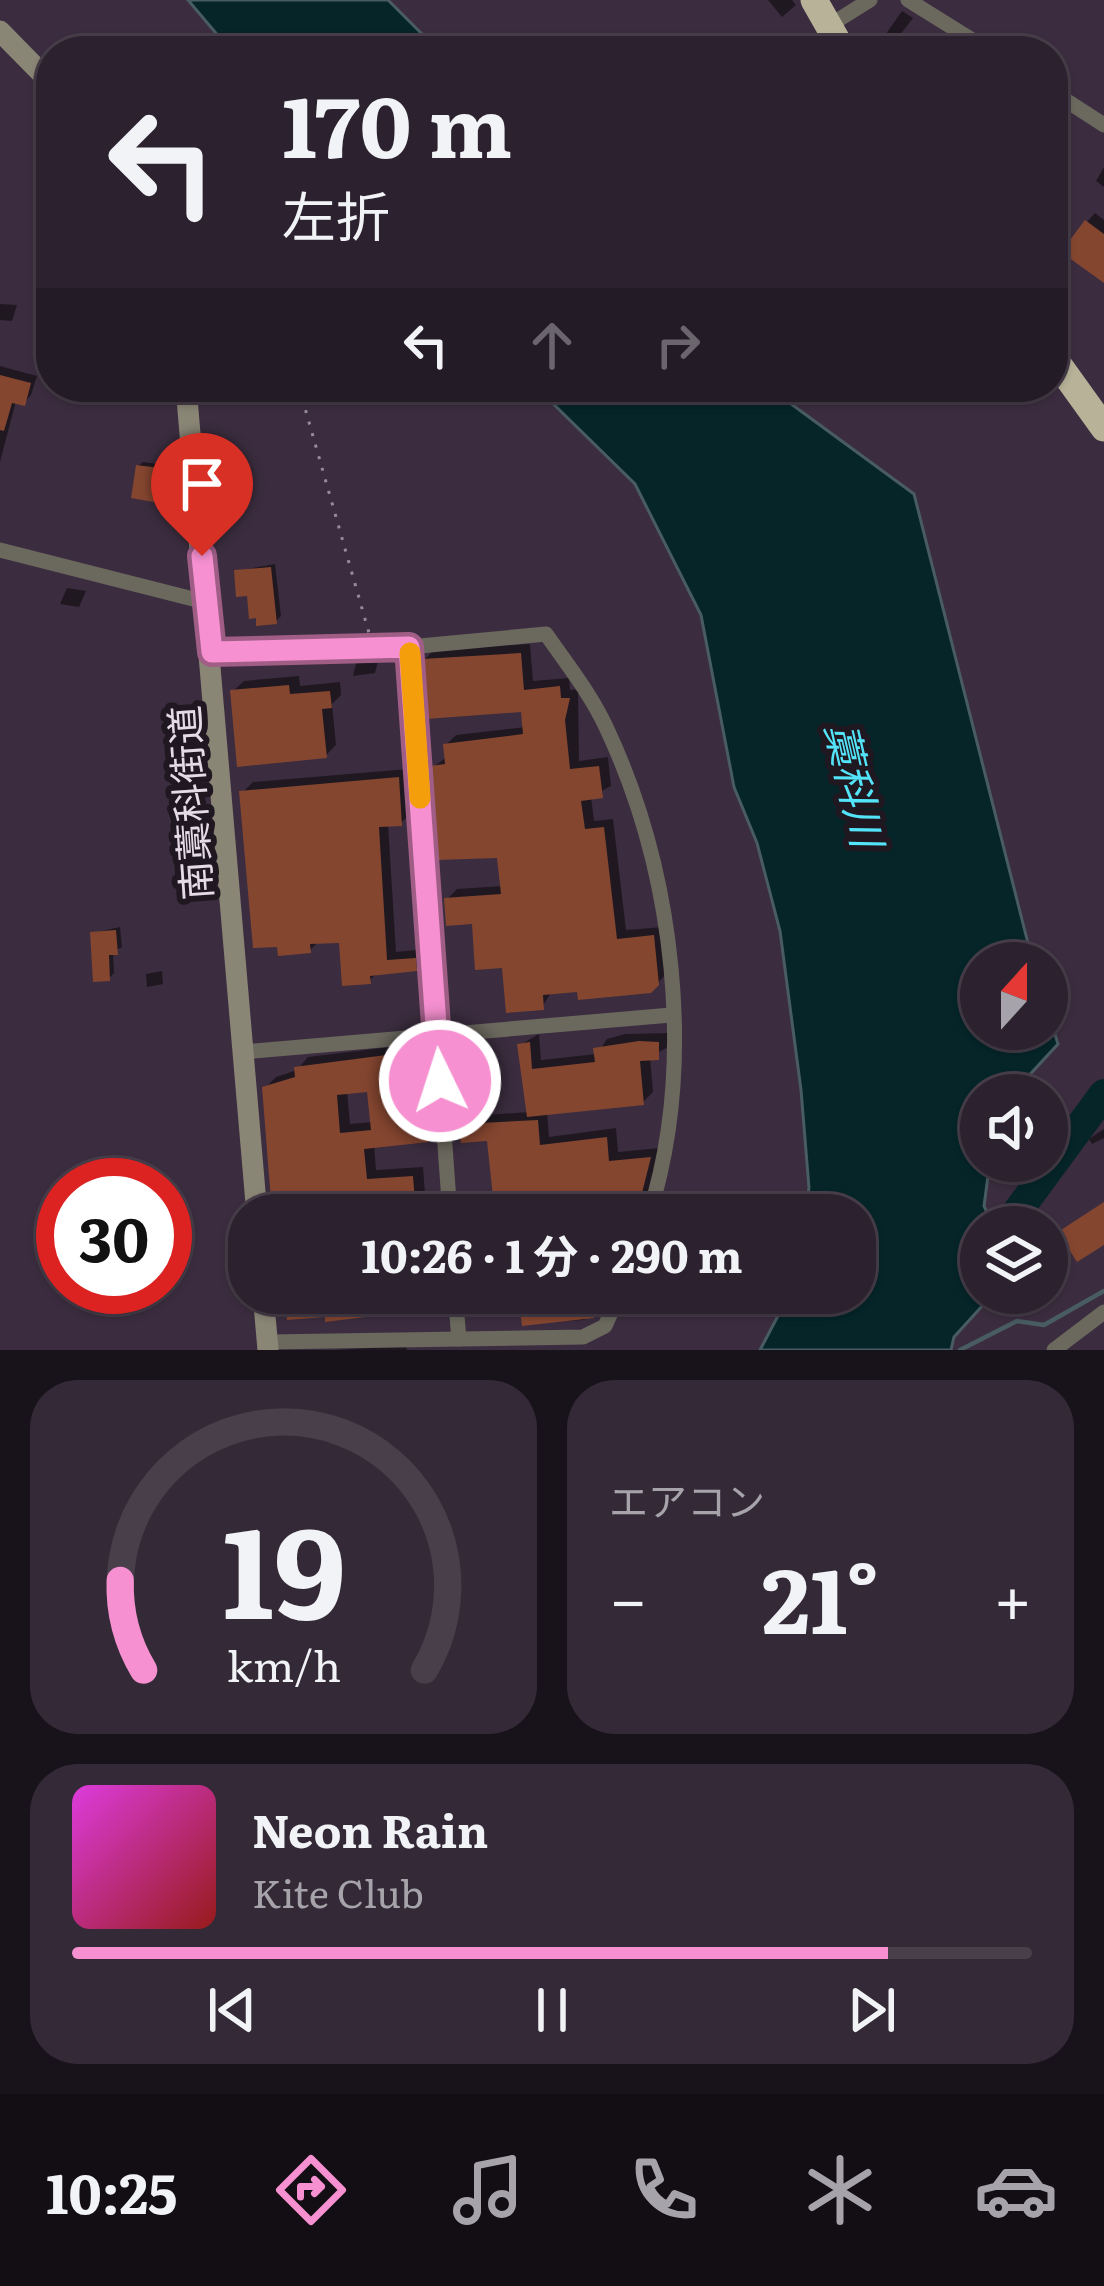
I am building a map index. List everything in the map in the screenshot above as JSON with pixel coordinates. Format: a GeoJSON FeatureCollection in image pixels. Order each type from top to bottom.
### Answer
{"type":"FeatureCollection","features":[{"type":"Feature","properties":{"kind":"highway"},"geometry":{"type":"LineString","coordinates":[[814,0],[832,36]]}},
{"type":"Feature","properties":{"kind":"highway"},"geometry":{"type":"LineString","coordinates":[[1068,377],[1104,428]]}},
{"type":"Feature","properties":{"kind":"main road"},"geometry":{"type":"LineString","coordinates":[[0,31],[36,68]]}},
{"type":"Feature","properties":{"kind":"main road","name":"南藁科街道"},"geometry":{"type":"LineString","coordinates":[[187,402],[255,1194]]}},
{"type":"Feature","properties":{"kind":"main road"},"geometry":{"type":"LineString","coordinates":[[265,1314],[268,1346]]}},
{"type":"Feature","properties":{"kind":"street"},"geometry":{"type":"LineString","coordinates":[[826,27],[870,0]]}},
{"type":"Feature","properties":{"kind":"street"},"geometry":{"type":"LineString","coordinates":[[908,0],[966,36]]}},
{"type":"Feature","properties":{"kind":"street"},"geometry":{"type":"LineString","coordinates":[[1068,102],[1104,125]]}},
{"type":"Feature","properties":{"kind":"street"},"geometry":{"type":"LineString","coordinates":[[0,550],[205,602]]}},
{"type":"Feature","properties":{"kind":"street"},"geometry":{"type":"LineString","coordinates":[[212,652],[409,647],[546,634],[590,697],[644,825],[671,1015],[667,1136],[654,1194]]}},
{"type":"Feature","properties":{"kind":"street"},"geometry":{"type":"LineString","coordinates":[[409,647],[448,1194]]}},
{"type":"Feature","properties":{"kind":"street"},"geometry":{"type":"LineString","coordinates":[[243,1052],[671,1015]]}},
{"type":"Feature","properties":{"kind":"street"},"geometry":{"type":"LineString","coordinates":[[1054,1350],[1104,1312]]}},
{"type":"Feature","properties":{"kind":"street"},"geometry":{"type":"LineString","coordinates":[[457,1314],[459,1340]]}},
{"type":"Feature","properties":{"kind":"street"},"geometry":{"type":"LineString","coordinates":[[268,1346],[562,1340],[598,1334],[609,1314]]}},
{"type":"Feature","properties":{"kind":"path"},"geometry":{"type":"LineString","coordinates":[[304,402],[340,517],[372,647]]}},
{"type":"Feature","properties":{"kind":"water"},"geometry":{"type":"Polygon","coordinates":[[[188,0],[388,0],[424,36],[218,36],[188,0]]]}},
{"type":"Feature","properties":{"kind":"water","name":"藁科川"},"geometry":{"type":"Polygon","coordinates":[[[551,402],[788,402],[914,494],[1028,942],[960,942],[960,1050],[1052,1050],[1030,1074],[960,1074],[960,1182],[987,1182],[984,1206],[960,1206],[960,1314],[975,1314],[954,1337],[951,1350],[760,1350],[779,1314],[876,1314],[876,1194],[808,1194],[801,1090],[780,931],[757,843],[734,787],[701,615],[635,484],[551,402]]]}},
{"type":"Feature","properties":{"kind":"building"},"geometry":{"type":"Polygon","coordinates":[[[1085,220],[1104,234],[1104,283],[1068,257],[1068,243],[1085,220]]]}},
{"type":"Feature","properties":{"kind":"building"},"geometry":{"type":"Polygon","coordinates":[[[0,375],[31,383],[25,406],[12,403],[4,431],[0,430],[0,375]]]}},
{"type":"Feature","properties":{"kind":"building"},"geometry":{"type":"Polygon","coordinates":[[[136,465],[169,469],[165,504],[131,498],[136,465]]]}},
{"type":"Feature","properties":{"kind":"building"},"geometry":{"type":"Polygon","coordinates":[[[271,567],[277,624],[256,626],[256,618],[249,619],[247,596],[236,597],[234,570],[271,567]]]}},
{"type":"Feature","properties":{"kind":"building"},"geometry":{"type":"Polygon","coordinates":[[[521,653],[524,690],[560,686],[561,698],[570,698],[565,720],[570,769],[599,766],[603,798],[581,801],[585,829],[604,827],[617,939],[654,935],[659,985],[651,993],[578,1000],[577,992],[543,995],[544,1010],[506,1013],[502,968],[475,970],[472,924],[446,926],[444,898],[501,894],[497,858],[436,860],[430,766],[445,764],[443,744],[523,734],[521,712],[426,719],[422,659],[521,653]]]}},
{"type":"Feature","properties":{"kind":"building"},"geometry":{"type":"Polygon","coordinates":[[[289,685],[290,694],[330,691],[332,708],[322,709],[327,758],[237,767],[230,690],[289,685]]]}},
{"type":"Feature","properties":{"kind":"building"},"geometry":{"type":"Polygon","coordinates":[[[399,777],[402,826],[379,827],[387,960],[416,958],[417,971],[370,976],[371,984],[342,986],[339,943],[310,944],[311,953],[278,956],[277,947],[253,948],[239,791],[399,777]]]}},
{"type":"Feature","properties":{"kind":"building"},"geometry":{"type":"Polygon","coordinates":[[[116,930],[118,955],[109,955],[110,981],[93,982],[90,932],[116,930]]]}},
{"type":"Feature","properties":{"kind":"building"},"geometry":{"type":"Polygon","coordinates":[[[530,1042],[532,1069],[595,1062],[593,1048],[659,1042],[659,1060],[640,1061],[644,1105],[527,1117],[517,1044],[530,1042]]]}},
{"type":"Feature","properties":{"kind":"building"},"geometry":{"type":"Polygon","coordinates":[[[394,1054],[421,1061],[429,1142],[364,1149],[367,1179],[413,1176],[414,1194],[270,1194],[262,1087],[295,1077],[294,1067],[394,1054]],[[367,1092],[337,1095],[340,1133],[371,1130],[367,1092]]]}},
{"type":"Feature","properties":{"kind":"building"},"geometry":{"type":"Polygon","coordinates":[[[538,1120],[540,1145],[607,1137],[609,1161],[651,1157],[642,1194],[493,1194],[487,1141],[461,1143],[459,1124],[538,1120]]]}},
{"type":"Feature","properties":{"kind":"building"},"geometry":{"type":"Polygon","coordinates":[[[1104,1202],[1104,1245],[1077,1262],[1068,1248],[1068,1225],[1104,1202]]]}},
{"type":"Feature","properties":{"kind":"building"},"geometry":{"type":"Polygon","coordinates":[[[287,1314],[390,1314],[325,1322],[325,1317],[287,1320],[287,1314]]]}},
{"type":"Feature","properties":{"kind":"building"},"geometry":{"type":"Polygon","coordinates":[[[521,1314],[594,1314],[594,1318],[522,1326],[521,1314]]]}},
{"type":"Feature","properties":{"kind":"waterway"},"geometry":{"type":"LineString","coordinates":[[1021,1206],[1104,1094]]}},
{"type":"Feature","properties":{"kind":"waterway"},"geometry":{"type":"LineString","coordinates":[[960,1350],[1017,1321],[1044,1325],[1104,1291]]}},
{"type":"Feature","properties":{"kind":"slow traffic"},"geometry":{"type":"LineString","coordinates":[[410,653],[420,798]]}},
{"type":"Feature","properties":{"kind":"route"},"geometry":{"type":"LineString","coordinates":[[202,556],[212,652],[285,646],[409,647],[440,1081]]}}]}
